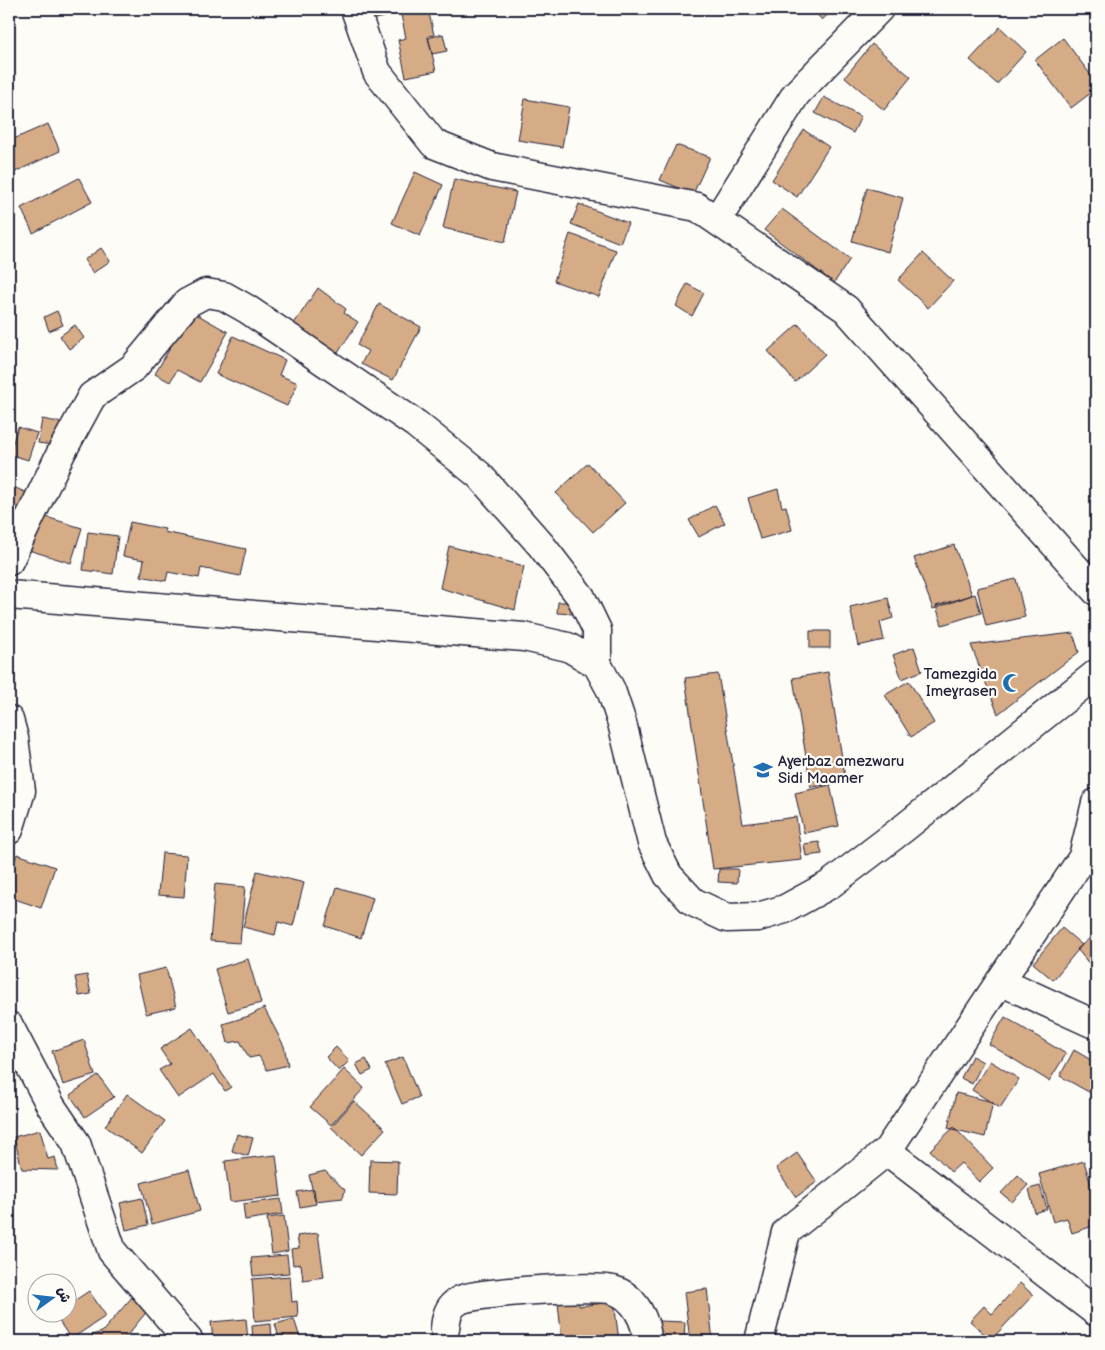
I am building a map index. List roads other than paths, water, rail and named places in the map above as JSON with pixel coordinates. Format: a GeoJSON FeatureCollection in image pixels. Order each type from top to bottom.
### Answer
{"type":"FeatureCollection","features":[{"type":"Feature","properties":{"kind":"street"},"geometry":{"type":"LineString","coordinates":[[355,9],[377,72],[434,144],[492,167],[697,207],[846,309],[1096,591]]}},
{"type":"Feature","properties":{"kind":"street"},"geometry":{"type":"LineString","coordinates":[[717,220],[796,94],[879,9]]}},
{"type":"Feature","properties":{"kind":"street"},"geometry":{"type":"LineString","coordinates":[[9,562],[61,452],[92,396],[134,367],[187,303],[206,293],[224,296],[247,309],[416,424],[479,475],[541,545],[581,597],[597,630],[597,664],[611,690],[620,715],[652,843],[668,875],[693,902],[727,918],[758,917],[785,909],[829,885],[904,828],[1096,674]]}},
{"type":"Feature","properties":{"kind":"street"},"geometry":{"type":"LineString","coordinates":[[9,595],[524,637],[568,647],[597,664]]}},
{"type":"Feature","properties":{"kind":"street"},"geometry":{"type":"LineString","coordinates":[[9,720],[21,791],[9,830]]}},
{"type":"Feature","properties":{"kind":"street"},"geometry":{"type":"LineString","coordinates":[[759,1341],[786,1232],[887,1151],[1000,981],[1089,854],[1096,803]]}},
{"type":"Feature","properties":{"kind":"street"},"geometry":{"type":"LineString","coordinates":[[1000,981],[1096,1025]]}},
{"type":"Feature","properties":{"kind":"street"},"geometry":{"type":"LineString","coordinates":[[9,1026],[51,1106],[76,1143],[112,1251],[189,1341]]}},
{"type":"Feature","properties":{"kind":"street"},"geometry":{"type":"LineString","coordinates":[[887,1151],[1096,1312]]}},
{"type":"Feature","properties":{"kind":"street"},"geometry":{"type":"LineString","coordinates":[[445,1329],[449,1309],[460,1300],[473,1296],[502,1292],[613,1290],[636,1305],[647,1333],[647,1341]]}},
{"type":"Feature","properties":{"kind":"place","name":"Tamezgida Imeɣrasen"},"geometry":{"type":"Point","coordinates":[1012,683]}},
{"type":"Feature","properties":{"kind":"place","name":"Aɣerbaz amezwaru Sidi Maamer"},"geometry":{"type":"Point","coordinates":[763,770]}}]}
